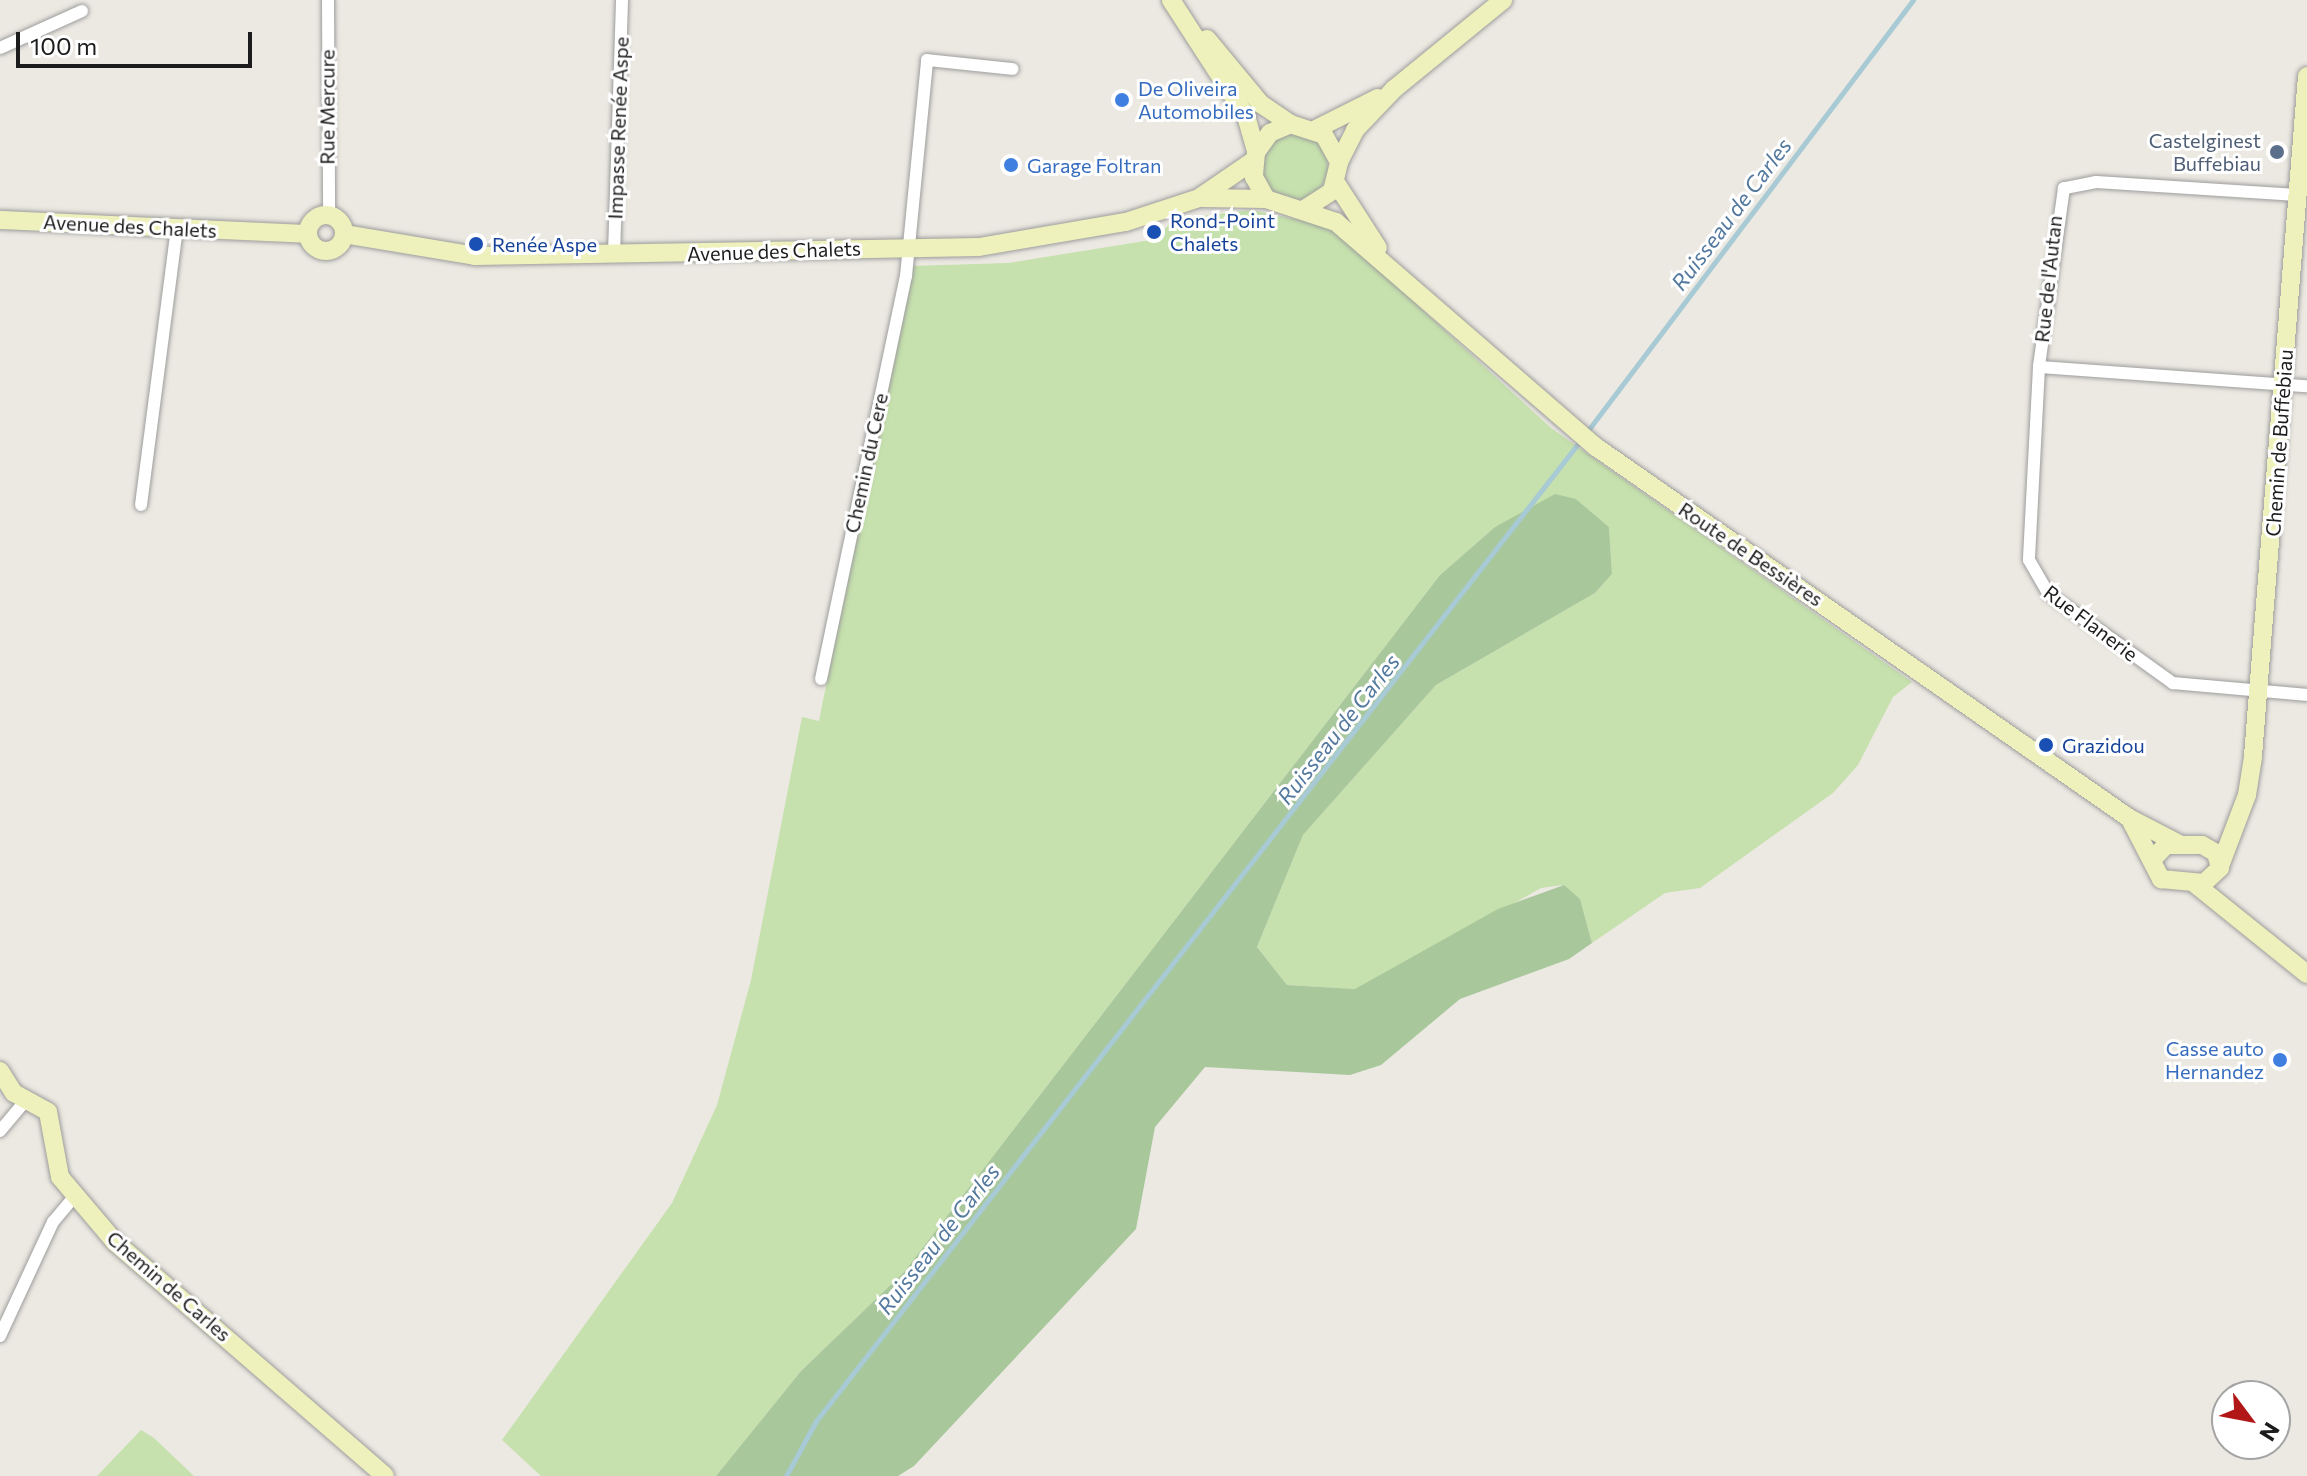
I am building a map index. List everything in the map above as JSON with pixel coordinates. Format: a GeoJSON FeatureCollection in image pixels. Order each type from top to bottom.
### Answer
{"type":"FeatureCollection","features":[{"type":"Feature","properties":{"kind":"street","name":"Rue Mercure"},"geometry":{"type":"LineString","coordinates":[[328,0],[329,214]]}},
{"type":"Feature","properties":{"kind":"street","name":"Impasse Renée Aspe"},"geometry":{"type":"LineString","coordinates":[[614,255],[622,0]]}},
{"type":"Feature","properties":{"kind":"street"},"geometry":{"type":"LineString","coordinates":[[1171,0],[1261,104],[1291,124],[1316,129],[1394,89]]}},
{"type":"Feature","properties":{"kind":"street"},"geometry":{"type":"LineString","coordinates":[[1171,0],[1246,116],[1266,199]]}},
{"type":"Feature","properties":{"kind":"street"},"geometry":{"type":"LineString","coordinates":[[1303,210],[1336,183],[1339,162],[1355,130],[1394,89],[1503,0]]}},
{"type":"Feature","properties":{"kind":"street"},"geometry":{"type":"LineString","coordinates":[[0,48],[50,22],[82,11]]}},
{"type":"Feature","properties":{"kind":"street","name":"Chemin du Cere"},"geometry":{"type":"LineString","coordinates":[[821,679],[910,247],[927,60],[1013,69]]}},
{"type":"Feature","properties":{"kind":"street","name":"Chemin de Buffebiau"},"geometry":{"type":"LineString","coordinates":[[2220,868],[2242,808],[2260,693],[2307,76]]}},
{"type":"Feature","properties":{"kind":"street"},"geometry":{"type":"LineString","coordinates":[[1254,156],[1270,133],[1291,124]]}},
{"type":"Feature","properties":{"kind":"street"},"geometry":{"type":"LineString","coordinates":[[1316,129],[1339,162]]}},
{"type":"Feature","properties":{"kind":"street","name":"Avenue des Chalets"},"geometry":{"type":"LineString","coordinates":[[1199,198],[1254,156]]}},
{"type":"Feature","properties":{"kind":"street","name":"Rue de l'Autan"},"geometry":{"type":"LineString","coordinates":[[2039,367],[2064,188],[2096,182],[2297,195]]}},
{"type":"Feature","properties":{"kind":"street","name":"Route de Bessières"},"geometry":{"type":"LineString","coordinates":[[1336,183],[1391,266]]}},
{"type":"Feature","properties":{"kind":"street","name":"Avenue des Chalets"},"geometry":{"type":"LineString","coordinates":[[0,220],[308,234],[316,249],[328,251],[344,234],[475,256],[614,255],[1041,241],[1199,198],[1266,199]]}},
{"type":"Feature","properties":{"kind":"street","name":"Route de Bessières"},"geometry":{"type":"LineString","coordinates":[[1266,199],[1336,222],[1391,266],[1596,447],[2129,818],[2179,844],[2202,845],[2220,868],[2248,919]]}},
{"type":"Feature","properties":{"kind":"street"},"geometry":{"type":"LineString","coordinates":[[308,234],[316,217],[329,214],[344,234]]}},
{"type":"Feature","properties":{"kind":"street"},"geometry":{"type":"LineString","coordinates":[[141,505],[177,226]]}},
{"type":"Feature","properties":{"kind":"street"},"geometry":{"type":"LineString","coordinates":[[2039,367],[2307,386]]}},
{"type":"Feature","properties":{"kind":"street","name":"Rue Flanerie"},"geometry":{"type":"LineString","coordinates":[[2039,367],[2029,560],[2039,584],[2173,683],[2307,695]]}},
{"type":"Feature","properties":{"kind":"street"},"geometry":{"type":"LineString","coordinates":[[2202,845],[2242,808]]}},
{"type":"Feature","properties":{"kind":"street","name":"Route de Bessières"},"geometry":{"type":"LineString","coordinates":[[2129,818],[2161,879],[2195,884],[2248,919],[2307,974]]}},
{"type":"Feature","properties":{"kind":"street"},"geometry":{"type":"LineString","coordinates":[[2152,860],[2166,845],[2179,844]]}},
{"type":"Feature","properties":{"kind":"street"},"geometry":{"type":"LineString","coordinates":[[2195,884],[2220,868]]}},
{"type":"Feature","properties":{"kind":"street","name":"Chemin de Carles"},"geometry":{"type":"LineString","coordinates":[[0,1071],[26,1100],[52,1117],[55,1162],[73,1198],[385,1476]]}},
{"type":"Feature","properties":{"kind":"street"},"geometry":{"type":"LineString","coordinates":[[0,1131],[26,1100]]}},
{"type":"Feature","properties":{"kind":"street"},"geometry":{"type":"LineString","coordinates":[[0,1336],[53,1222],[73,1198]]}},
{"type":"Feature","properties":{"kind":"green space"},"geometry":{"type":"Polygon","coordinates":[[[1301,134],[1319,143],[1326,154],[1326,180],[1319,191],[1308,198],[1289,200],[1276,195],[1267,186],[1262,161],[1267,148],[1276,139],[1301,134]]]}},
{"type":"Feature","properties":{"kind":"green space"},"geometry":{"type":"Polygon","coordinates":[[[1252,210],[1332,227],[1551,428],[1912,682],[1893,697],[1858,765],[1833,793],[1700,888],[1665,893],[1592,943],[1580,899],[1563,885],[1541,888],[1375,983],[1355,989],[1287,985],[1257,947],[1303,835],[1436,685],[1595,593],[1612,574],[1609,527],[1576,499],[1495,527],[1440,575],[904,1272],[801,1371],[716,1476],[541,1476],[502,1440],[672,1203],[717,1105],[751,980],[802,717],[819,721],[909,266],[1008,263],[1151,240],[1176,219],[1252,210]]]}},
{"type":"Feature","properties":{"kind":"green space"},"geometry":{"type":"Polygon","coordinates":[[[1555,494],[1576,499],[1609,527],[1612,574],[1595,593],[1436,685],[1303,835],[1257,947],[1287,985],[1355,989],[1498,909],[1564,885],[1580,899],[1592,943],[1569,959],[1460,999],[1381,1065],[1350,1075],[1205,1067],[1155,1127],[1136,1229],[914,1466],[898,1476],[716,1476],[801,1371],[904,1272],[1440,575],[1495,527],[1555,494]]]}},
{"type":"Feature","properties":{"kind":"green space"},"geometry":{"type":"Polygon","coordinates":[[[141,1430],[154,1438],[194,1476],[97,1476],[141,1430]]]}},
{"type":"Feature","properties":{"kind":"waterway","name":"Ruisseau de Carles"},"geometry":{"type":"LineString","coordinates":[[1586,433],[1913,0]]}},
{"type":"Feature","properties":{"kind":"waterway","name":"Ruisseau de Carles"},"geometry":{"type":"LineString","coordinates":[[786,1476],[816,1421],[1580,441]]}},
{"type":"Feature","properties":{"kind":"place","name":"De Oliveira Automobiles"},"geometry":{"type":"Point","coordinates":[1122,100]}},
{"type":"Feature","properties":{"kind":"place","name":"Castelginest Buffebiau"},"geometry":{"type":"Point","coordinates":[2277,152]}},
{"type":"Feature","properties":{"kind":"place","name":"Garage Foltran"},"geometry":{"type":"Point","coordinates":[1011,165]}},
{"type":"Feature","properties":{"kind":"place","name":"Rond-Point Chalets"},"geometry":{"type":"Point","coordinates":[1154,232]}},
{"type":"Feature","properties":{"kind":"place","name":"Renée Aspe"},"geometry":{"type":"Point","coordinates":[476,244]}},
{"type":"Feature","properties":{"kind":"place","name":"Grazidou"},"geometry":{"type":"Point","coordinates":[2046,745]}},
{"type":"Feature","properties":{"kind":"place","name":"Casse auto Hernandez"},"geometry":{"type":"Point","coordinates":[2280,1060]}}]}
